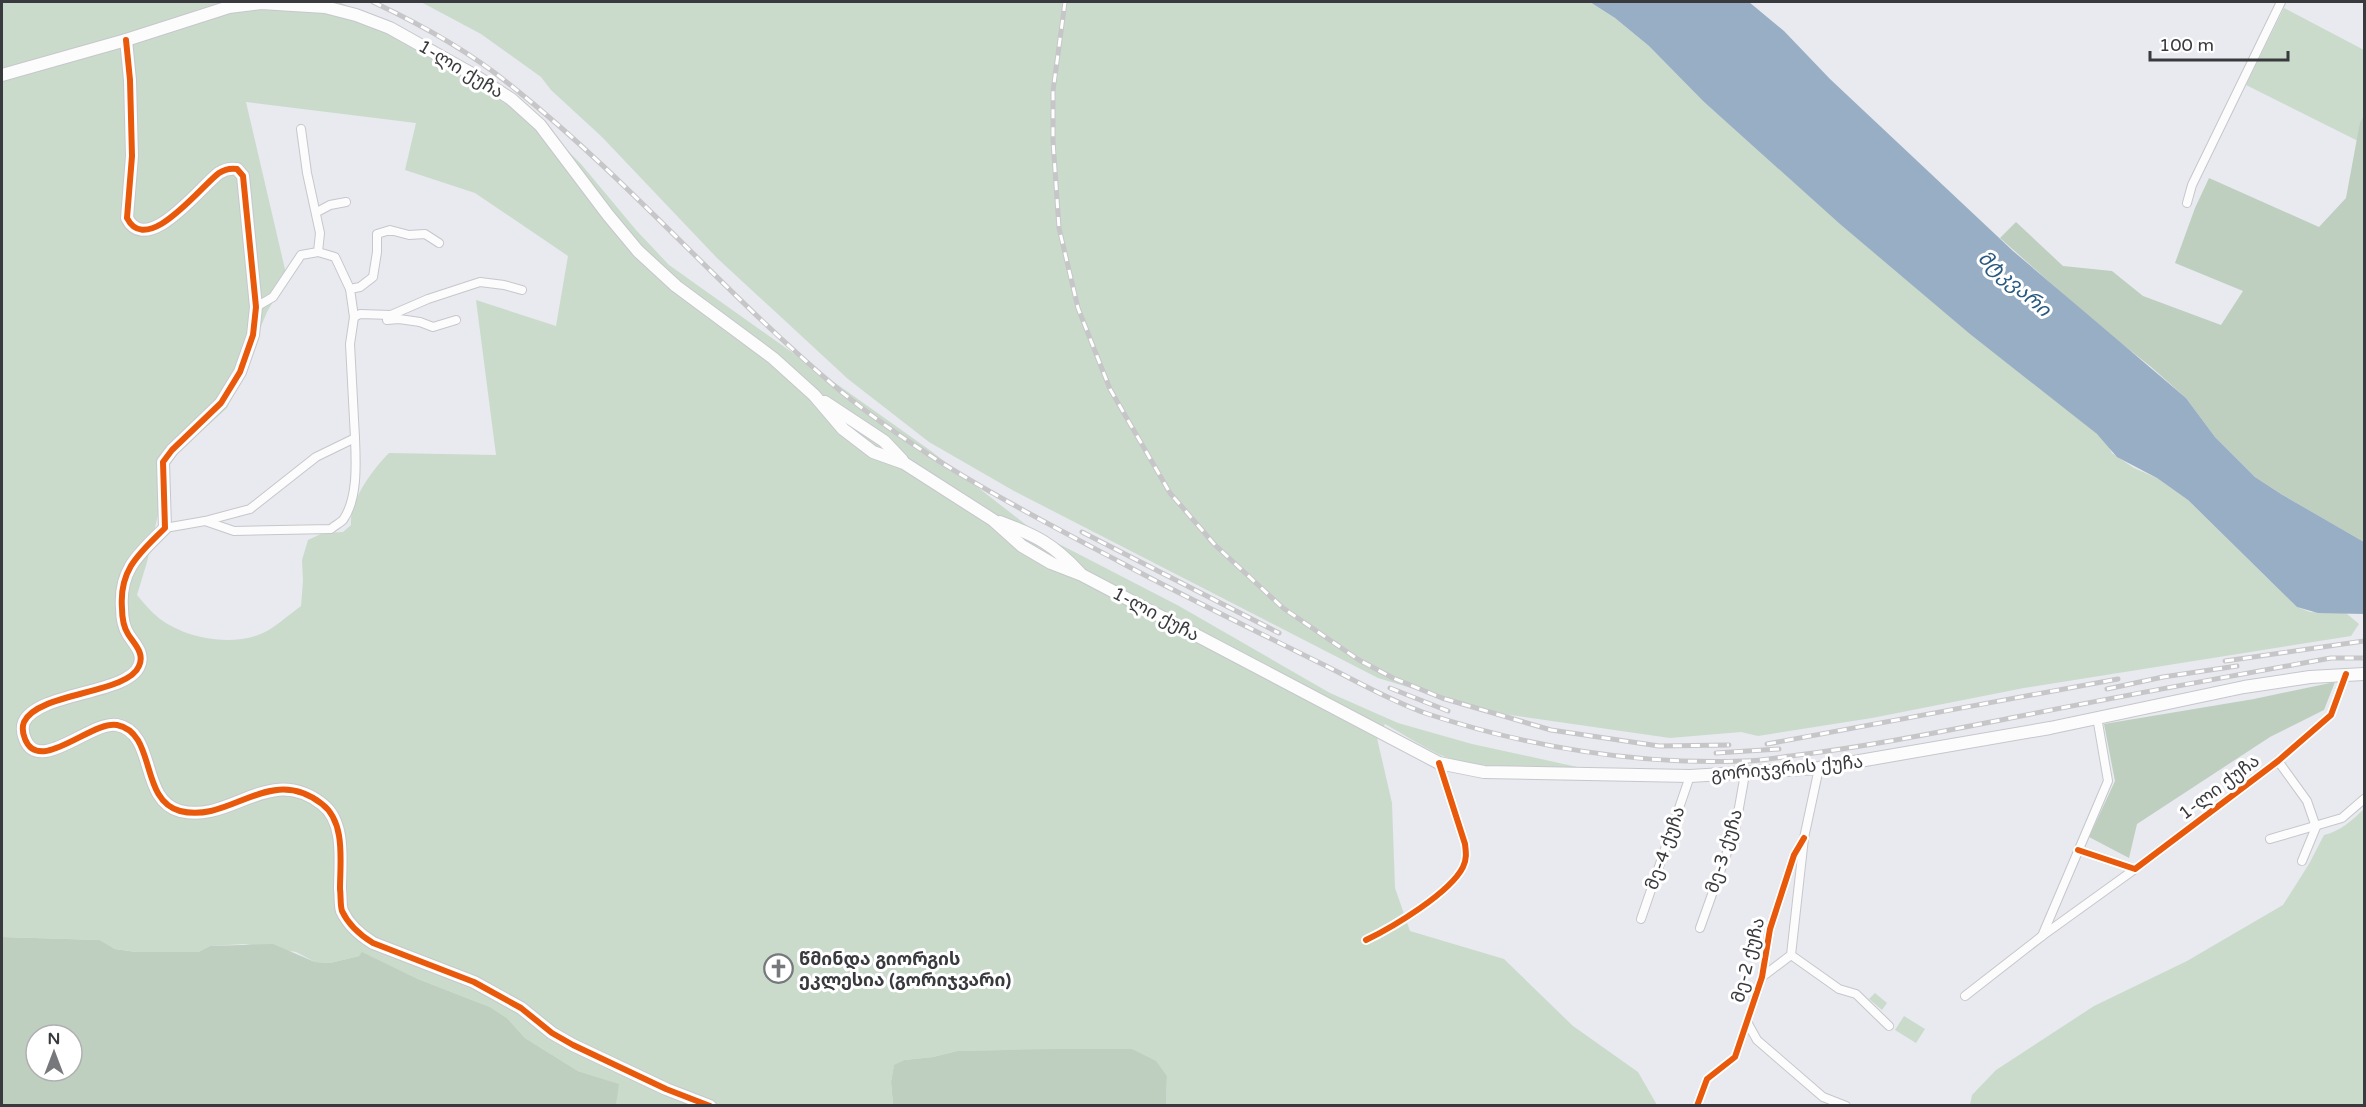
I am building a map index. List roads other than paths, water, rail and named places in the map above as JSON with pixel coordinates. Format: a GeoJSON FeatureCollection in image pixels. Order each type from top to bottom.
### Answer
{"type":"FeatureCollection","features":[{"type":"Feature","properties":{"kind":"main road","name":"1-ლი ქუჩა"},"geometry":{"type":"LineString","coordinates":[[2,75],[126,40],[229,7],[261,3],[325,7],[356,15],[390,28],[466,70],[511,99],[540,126],[608,215],[638,250],[676,286],[773,358],[814,395],[884,441],[904,463],[993,520],[1022,546],[1051,563],[1082,575],[1230,653]]}},
{"type":"Feature","properties":{"kind":"main road"},"geometry":{"type":"LineString","coordinates":[[126,40],[130,80],[132,156],[126,208],[127,218],[131,226],[138,230],[148,230],[180,211],[220,173],[230,168],[237,169],[243,176],[256,307],[253,335],[240,372],[221,403],[172,450],[164,462],[165,528],[136,556],[128,568],[121,599],[123,620],[141,655],[139,667],[129,679],[63,699],[32,712],[24,722],[23,734],[27,744],[35,750],[47,752],[62,747],[87,732],[110,724],[121,726],[133,733],[141,748],[158,797],[169,808],[184,812],[203,812],[272,789],[291,788],[322,804],[332,815],[338,829],[341,909],[358,934],[373,944],[474,982],[520,1008],[552,1033],[573,1045],[666,1089],[710,1106]]}},
{"type":"Feature","properties":{"kind":"main road","name":"გორიჯვრის ქუჩა"},"geometry":{"type":"LineString","coordinates":[[1230,653],[1439,764],[1484,772],[1690,776],[1819,768],[1904,754],[2244,687],[2299,678],[2364,674]]}},
{"type":"Feature","properties":{"kind":"street"},"geometry":{"type":"LineString","coordinates":[[2187,203],[2192,185],[2281,2]]}},
{"type":"Feature","properties":{"kind":"street"},"geometry":{"type":"LineString","coordinates":[[301,129],[307,173],[320,233],[318,252]]}},
{"type":"Feature","properties":{"kind":"street"},"geometry":{"type":"LineString","coordinates":[[317,212],[330,205],[346,202]]}},
{"type":"Feature","properties":{"kind":"street"},"geometry":{"type":"LineString","coordinates":[[350,289],[360,287],[373,277],[377,234],[390,230],[409,235],[425,234],[439,243]]}},
{"type":"Feature","properties":{"kind":"street"},"geometry":{"type":"LineString","coordinates":[[205,521],[234,531],[331,529],[342,521],[353,494],[356,475],[350,344],[357,316],[350,289],[335,257],[318,252],[301,255],[273,297],[256,307]]}},
{"type":"Feature","properties":{"kind":"street"},"geometry":{"type":"LineString","coordinates":[[357,316],[391,315],[428,299],[480,282],[522,290]]}},
{"type":"Feature","properties":{"kind":"street"},"geometry":{"type":"LineString","coordinates":[[357,316],[383,320],[399,319],[434,327],[456,320]]}},
{"type":"Feature","properties":{"kind":"street"},"geometry":{"type":"LineString","coordinates":[[165,528],[205,521],[250,509],[316,457],[355,438]]}},
{"type":"Feature","properties":{"kind":"street","name":"1-ლი ქუჩა"},"geometry":{"type":"LineString","coordinates":[[1965,996],[2278,761],[2331,715],[2346,674]]}},
{"type":"Feature","properties":{"kind":"street"},"geometry":{"type":"LineString","coordinates":[[2042,936],[2108,781],[2097,717]]}},
{"type":"Feature","properties":{"kind":"street"},"geometry":{"type":"LineString","coordinates":[[2278,761],[2307,801],[2316,827],[2302,861]]}},
{"type":"Feature","properties":{"kind":"street"},"geometry":{"type":"LineString","coordinates":[[1366,940],[1420,908],[1447,885],[1462,868],[1466,856],[1465,844],[1439,764]]}},
{"type":"Feature","properties":{"kind":"street","name":"მე-2 ქუჩა"},"geometry":{"type":"LineString","coordinates":[[1762,977],[1791,955],[1804,838],[1819,768]]}},
{"type":"Feature","properties":{"kind":"street","name":"მე-3 ქუჩა"},"geometry":{"type":"LineString","coordinates":[[1700,928],[1735,830],[1745,774]]}},
{"type":"Feature","properties":{"kind":"street","name":"მე-4 ქუჩა"},"geometry":{"type":"LineString","coordinates":[[1641,919],[1690,776]]}},
{"type":"Feature","properties":{"kind":"street"},"geometry":{"type":"LineString","coordinates":[[2270,839],[2342,818],[2364,799]]}},
{"type":"Feature","properties":{"kind":"street","name":"მე-2 ქუჩა"},"geometry":{"type":"LineString","coordinates":[[1696,1106],[1707,1079],[1735,1057],[1762,977],[1770,929],[1794,855],[1804,838]]}},
{"type":"Feature","properties":{"kind":"street"},"geometry":{"type":"LineString","coordinates":[[2078,850],[2135,869]]}},
{"type":"Feature","properties":{"kind":"street"},"geometry":{"type":"LineString","coordinates":[[1791,955],[1839,989],[1856,994],[1889,1026]]}},
{"type":"Feature","properties":{"kind":"street"},"geometry":{"type":"LineString","coordinates":[[1747,1022],[1757,1040],[1823,1097],[1846,1106]]}},
{"type":"Feature","properties":{"kind":"water","name":"მტკვარი"},"geometry":{"type":"Polygon","coordinates":[[[1590,2],[1749,2],[1784,31],[1830,79],[2013,251],[2186,398],[2215,437],[2255,477],[2364,542],[2364,614],[2318,613],[2297,607],[2188,500],[2157,478],[2117,457],[2097,434],[1970,334],[1840,224],[1703,101],[1649,46],[1615,18],[1590,2]]]}},
{"type":"Feature","properties":{"kind":"railway"},"geometry":{"type":"LineString","coordinates":[[373,2],[446,40],[514,88],[597,160],[796,353],[838,389],[905,439],[974,483],[1144,575],[1386,696],[1428,714],[1505,736],[1624,757],[1750,761],[1881,743],[2331,658],[2364,658]]}},
{"type":"Feature","properties":{"kind":"railway"},"geometry":{"type":"LineString","coordinates":[[1065,2],[1053,91],[1053,141],[1059,228],[1078,308],[1110,389],[1170,493],[1215,545],[1283,608],[1359,660],[1393,678],[1442,698],[1551,730],[1659,746],[1729,745]]}},
{"type":"Feature","properties":{"kind":"railway"},"geometry":{"type":"LineString","coordinates":[[1082,532],[1279,633]]}},
{"type":"Feature","properties":{"kind":"railway"},"geometry":{"type":"LineString","coordinates":[[2225,661],[2364,641]]}},
{"type":"Feature","properties":{"kind":"railway"},"geometry":{"type":"LineString","coordinates":[[2107,689],[2163,677],[2237,666]]}},
{"type":"Feature","properties":{"kind":"railway"},"geometry":{"type":"LineString","coordinates":[[1767,744],[2118,679]]}},
{"type":"Feature","properties":{"kind":"railway"},"geometry":{"type":"LineString","coordinates":[[1390,688],[1448,711]]}},
{"type":"Feature","properties":{"kind":"railway"},"geometry":{"type":"LineString","coordinates":[[1716,753],[1779,749]]}},
{"type":"Feature","properties":{"kind":"place","name":"წმინდა გიორგის ეკლესია (გორიჯვარი)"},"geometry":{"type":"Point","coordinates":[778,969]}}]}
